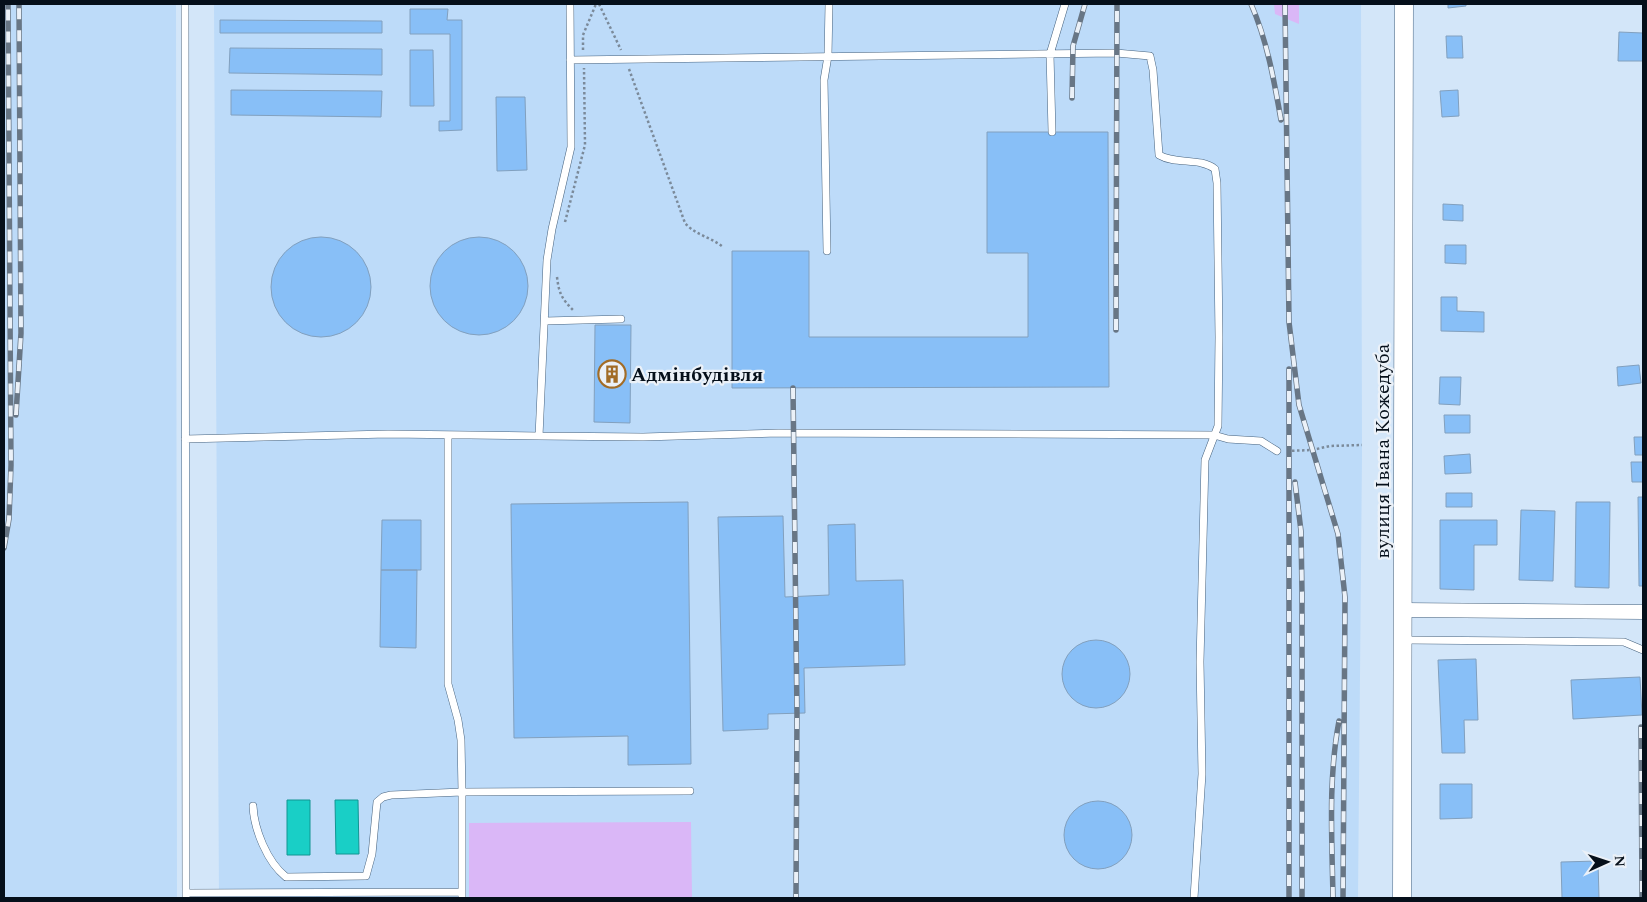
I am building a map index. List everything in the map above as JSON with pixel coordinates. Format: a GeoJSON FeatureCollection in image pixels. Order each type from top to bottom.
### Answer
{"type":"FeatureCollection","features":[{"type":"Feature","properties":{"kind":"street","name":"вулиця Івана Кожедуба"},"geometry":{"type":"LineString","coordinates":[[1402,898],[1404,4]]}},
{"type":"Feature","properties":{"kind":"street"},"geometry":{"type":"LineString","coordinates":[[1403,610],[1643,612]]}},
{"type":"Feature","properties":{"kind":"lane"},"geometry":{"type":"LineString","coordinates":[[185,4],[186,896],[462,895],[461,740],[458,720],[448,684],[448,435]]}},
{"type":"Feature","properties":{"kind":"lane"},"geometry":{"type":"LineString","coordinates":[[539,436],[547,260],[571,146],[570,4]]}},
{"type":"Feature","properties":{"kind":"lane"},"geometry":{"type":"LineString","coordinates":[[827,251],[824,80],[828,56],[829,4]]}},
{"type":"Feature","properties":{"kind":"lane"},"geometry":{"type":"LineString","coordinates":[[1052,132],[1050,54],[1065,4]]}},
{"type":"Feature","properties":{"kind":"lane"},"geometry":{"type":"LineString","coordinates":[[570,60],[1116,53],[1150,56],[1153,70],[1159,155],[1168,160],[1209,164],[1215,169],[1218,183],[1218,426],[1205,460],[1200,662],[1202,774],[1194,898]]}},
{"type":"Feature","properties":{"kind":"lane"},"geometry":{"type":"LineString","coordinates":[[545,322],[621,319]]}},
{"type":"Feature","properties":{"kind":"lane"},"geometry":{"type":"LineString","coordinates":[[186,439],[388,434],[643,437],[778,433],[1214,435],[1228,439],[1261,441],[1276,451]]}},
{"type":"Feature","properties":{"kind":"lane"},"geometry":{"type":"LineString","coordinates":[[1403,640],[1624,642],[1643,650]]}},
{"type":"Feature","properties":{"kind":"lane"},"geometry":{"type":"LineString","coordinates":[[253,806],[253,820],[263,844],[280,872],[286,877],[366,876],[372,854],[377,802],[383,797],[462,792],[690,791]]}},
{"type":"Feature","properties":{"kind":"path"},"geometry":{"type":"LineString","coordinates":[[599,4],[625,58],[685,223],[690,229],[716,242],[722,248]]}},
{"type":"Feature","properties":{"kind":"path"},"geometry":{"type":"LineString","coordinates":[[1276,451],[1312,450],[1330,446],[1362,445]]}},
{"type":"Feature","properties":{"kind":"shaded area"},"geometry":{"type":"Polygon","coordinates":[[[4,4],[176,4],[177,898],[4,898],[4,4]]]}},
{"type":"Feature","properties":{"kind":"shaded area"},"geometry":{"type":"Polygon","coordinates":[[[214,4],[1361,4],[1362,454],[1358,898],[219,898],[214,4]]]}},
{"type":"Feature","properties":{"kind":"shaded area"},"geometry":{"type":"Polygon","coordinates":[[[1274,4],[1299,4],[1299,24],[1275,14],[1274,4]]]}},
{"type":"Feature","properties":{"kind":"shaded area"},"geometry":{"type":"Polygon","coordinates":[[[287,800],[310,800],[310,855],[287,855],[287,800]]]}},
{"type":"Feature","properties":{"kind":"shaded area"},"geometry":{"type":"Polygon","coordinates":[[[335,800],[358,800],[359,854],[336,854],[335,800]]]}},
{"type":"Feature","properties":{"kind":"shaded area"},"geometry":{"type":"Polygon","coordinates":[[[691,822],[692,898],[469,898],[469,823],[691,822]]]}},
{"type":"Feature","properties":{"kind":"building"},"geometry":{"type":"Polygon","coordinates":[[[1448,4],[1466,4],[1466,6],[1448,8],[1448,4]]]}},
{"type":"Feature","properties":{"kind":"building"},"geometry":{"type":"Polygon","coordinates":[[[410,9],[448,9],[447,20],[462,20],[462,130],[439,131],[439,121],[450,121],[450,34],[410,34],[410,9]]]}},
{"type":"Feature","properties":{"kind":"building"},"geometry":{"type":"Polygon","coordinates":[[[220,20],[382,21],[382,33],[220,33],[220,20]]]}},
{"type":"Feature","properties":{"kind":"building"},"geometry":{"type":"Polygon","coordinates":[[[1619,32],[1643,33],[1643,61],[1618,61],[1619,32]]]}},
{"type":"Feature","properties":{"kind":"building"},"geometry":{"type":"Polygon","coordinates":[[[1446,36],[1462,36],[1463,58],[1447,58],[1446,36]]]}},
{"type":"Feature","properties":{"kind":"building"},"geometry":{"type":"Polygon","coordinates":[[[230,48],[382,49],[382,75],[229,73],[230,48]]]}},
{"type":"Feature","properties":{"kind":"building"},"geometry":{"type":"Polygon","coordinates":[[[410,50],[433,50],[434,106],[410,106],[410,50]]]}},
{"type":"Feature","properties":{"kind":"building"},"geometry":{"type":"Polygon","coordinates":[[[231,90],[382,91],[381,117],[231,115],[231,90]]]}},
{"type":"Feature","properties":{"kind":"building"},"geometry":{"type":"Polygon","coordinates":[[[1458,90],[1459,116],[1442,117],[1440,91],[1458,90]]]}},
{"type":"Feature","properties":{"kind":"building"},"geometry":{"type":"Polygon","coordinates":[[[496,97],[525,97],[527,170],[497,171],[496,97]]]}},
{"type":"Feature","properties":{"kind":"building"},"geometry":{"type":"Polygon","coordinates":[[[987,132],[1108,132],[1109,387],[732,388],[732,251],[809,251],[809,337],[1028,337],[1028,253],[987,253],[987,132]]]}},
{"type":"Feature","properties":{"kind":"building"},"geometry":{"type":"Polygon","coordinates":[[[1443,204],[1463,205],[1463,221],[1443,220],[1443,204]]]}},
{"type":"Feature","properties":{"kind":"building"},"geometry":{"type":"Polygon","coordinates":[[[321,237],[340,241],[357,251],[367,268],[371,287],[367,306],[357,323],[340,333],[321,337],[302,333],[285,323],[275,306],[271,287],[275,268],[285,251],[302,241],[321,237]]]}},
{"type":"Feature","properties":{"kind":"building"},"geometry":{"type":"Polygon","coordinates":[[[479,237],[498,241],[514,251],[524,267],[528,286],[524,305],[514,321],[498,331],[479,335],[460,331],[444,321],[434,305],[430,286],[434,267],[444,251],[460,241],[479,237]]]}},
{"type":"Feature","properties":{"kind":"building"},"geometry":{"type":"Polygon","coordinates":[[[1445,245],[1466,245],[1466,264],[1445,263],[1445,245]]]}},
{"type":"Feature","properties":{"kind":"building"},"geometry":{"type":"Polygon","coordinates":[[[1441,297],[1457,297],[1457,311],[1484,312],[1484,332],[1441,331],[1441,297]]]}},
{"type":"Feature","properties":{"kind":"building","name":"Адмінбудівля"},"geometry":{"type":"Polygon","coordinates":[[[595,325],[631,325],[630,423],[594,422],[595,325]]]}},
{"type":"Feature","properties":{"kind":"building"},"geometry":{"type":"Polygon","coordinates":[[[1639,365],[1641,383],[1618,386],[1617,367],[1639,365]]]}},
{"type":"Feature","properties":{"kind":"building"},"geometry":{"type":"Polygon","coordinates":[[[1440,377],[1461,377],[1460,405],[1439,404],[1440,377]]]}},
{"type":"Feature","properties":{"kind":"building"},"geometry":{"type":"Polygon","coordinates":[[[1444,415],[1470,415],[1470,433],[1445,433],[1444,415]]]}},
{"type":"Feature","properties":{"kind":"building"},"geometry":{"type":"Polygon","coordinates":[[[1634,437],[1643,437],[1643,455],[1635,455],[1634,437]]]}},
{"type":"Feature","properties":{"kind":"building"},"geometry":{"type":"Polygon","coordinates":[[[1470,454],[1471,473],[1445,474],[1444,456],[1470,454]]]}},
{"type":"Feature","properties":{"kind":"building"},"geometry":{"type":"Polygon","coordinates":[[[1631,462],[1643,462],[1643,482],[1632,482],[1631,462]]]}},
{"type":"Feature","properties":{"kind":"building"},"geometry":{"type":"Polygon","coordinates":[[[1446,493],[1472,493],[1472,507],[1446,507],[1446,493]]]}},
{"type":"Feature","properties":{"kind":"building"},"geometry":{"type":"Polygon","coordinates":[[[1638,497],[1643,497],[1643,586],[1639,586],[1638,497]]]}},
{"type":"Feature","properties":{"kind":"building"},"geometry":{"type":"Polygon","coordinates":[[[688,502],[691,764],[628,765],[628,736],[514,738],[511,504],[688,502]]]}},
{"type":"Feature","properties":{"kind":"building"},"geometry":{"type":"Polygon","coordinates":[[[1576,502],[1610,502],[1609,588],[1575,587],[1576,502]]]}},
{"type":"Feature","properties":{"kind":"building"},"geometry":{"type":"Polygon","coordinates":[[[1521,510],[1555,511],[1553,581],[1519,580],[1521,510]]]}},
{"type":"Feature","properties":{"kind":"building"},"geometry":{"type":"Polygon","coordinates":[[[783,516],[785,597],[829,595],[828,525],[855,524],[856,581],[903,580],[905,665],[804,668],[805,713],[768,714],[768,729],[723,731],[718,517],[783,516]]]}},
{"type":"Feature","properties":{"kind":"building"},"geometry":{"type":"Polygon","coordinates":[[[382,520],[421,520],[421,570],[381,570],[382,520]]]}},
{"type":"Feature","properties":{"kind":"building"},"geometry":{"type":"Polygon","coordinates":[[[1440,520],[1497,520],[1497,545],[1474,545],[1474,590],[1440,589],[1440,520]]]}},
{"type":"Feature","properties":{"kind":"building"},"geometry":{"type":"Polygon","coordinates":[[[381,570],[417,570],[416,648],[380,647],[381,570]]]}},
{"type":"Feature","properties":{"kind":"building"},"geometry":{"type":"Polygon","coordinates":[[[1096,640],[1109,642],[1120,650],[1128,661],[1130,674],[1128,687],[1120,698],[1109,706],[1096,708],[1083,706],[1072,698],[1064,687],[1062,674],[1064,661],[1072,650],[1083,642],[1096,640]]]}},
{"type":"Feature","properties":{"kind":"building"},"geometry":{"type":"Polygon","coordinates":[[[1476,659],[1478,720],[1464,720],[1465,753],[1442,753],[1438,660],[1476,659]]]}},
{"type":"Feature","properties":{"kind":"building"},"geometry":{"type":"Polygon","coordinates":[[[1640,677],[1642,715],[1573,719],[1571,680],[1640,677]]]}},
{"type":"Feature","properties":{"kind":"building"},"geometry":{"type":"Polygon","coordinates":[[[1440,784],[1472,784],[1472,818],[1440,819],[1440,784]]]}},
{"type":"Feature","properties":{"kind":"building"},"geometry":{"type":"Polygon","coordinates":[[[1105,801],[1117,807],[1126,816],[1132,828],[1130,848],[1122,859],[1105,869],[1091,869],[1074,859],[1066,848],[1064,828],[1074,811],[1085,803],[1105,801]]]}},
{"type":"Feature","properties":{"kind":"building"},"geometry":{"type":"Polygon","coordinates":[[[1598,861],[1599,898],[1562,898],[1561,862],[1598,861]]]}},
{"type":"Feature","properties":{"kind":"railway"},"geometry":{"type":"LineString","coordinates":[[4,548],[9,519],[11,465],[8,4]]}},
{"type":"Feature","properties":{"kind":"railway"},"geometry":{"type":"LineString","coordinates":[[16,415],[21,333],[19,4]]}},
{"type":"Feature","properties":{"kind":"railway"},"geometry":{"type":"LineString","coordinates":[[1072,98],[1073,46],[1085,4]]}},
{"type":"Feature","properties":{"kind":"railway"},"geometry":{"type":"LineString","coordinates":[[1116,330],[1117,4]]}},
{"type":"Feature","properties":{"kind":"railway"},"geometry":{"type":"LineString","coordinates":[[1251,4],[1266,46],[1281,120]]}},
{"type":"Feature","properties":{"kind":"railway"},"geometry":{"type":"LineString","coordinates":[[1285,4],[1289,322],[1299,405],[1338,534],[1345,597],[1343,898]]}},
{"type":"Feature","properties":{"kind":"railway"},"geometry":{"type":"LineString","coordinates":[[1289,369],[1289,898]]}},
{"type":"Feature","properties":{"kind":"railway"},"geometry":{"type":"LineString","coordinates":[[793,388],[797,714],[796,898]]}},
{"type":"Feature","properties":{"kind":"railway"},"geometry":{"type":"LineString","coordinates":[[1295,482],[1301,531],[1302,898]]}},
{"type":"Feature","properties":{"kind":"railway"},"geometry":{"type":"LineString","coordinates":[[1333,898],[1332,787],[1339,721]]}},
{"type":"Feature","properties":{"kind":"railway"},"geometry":{"type":"LineString","coordinates":[[1641,727],[1642,898]]}},
{"type":"Feature","properties":{"kind":"place","name":"Адмінбудівля"},"geometry":{"type":"Point","coordinates":[612,374]}}]}
